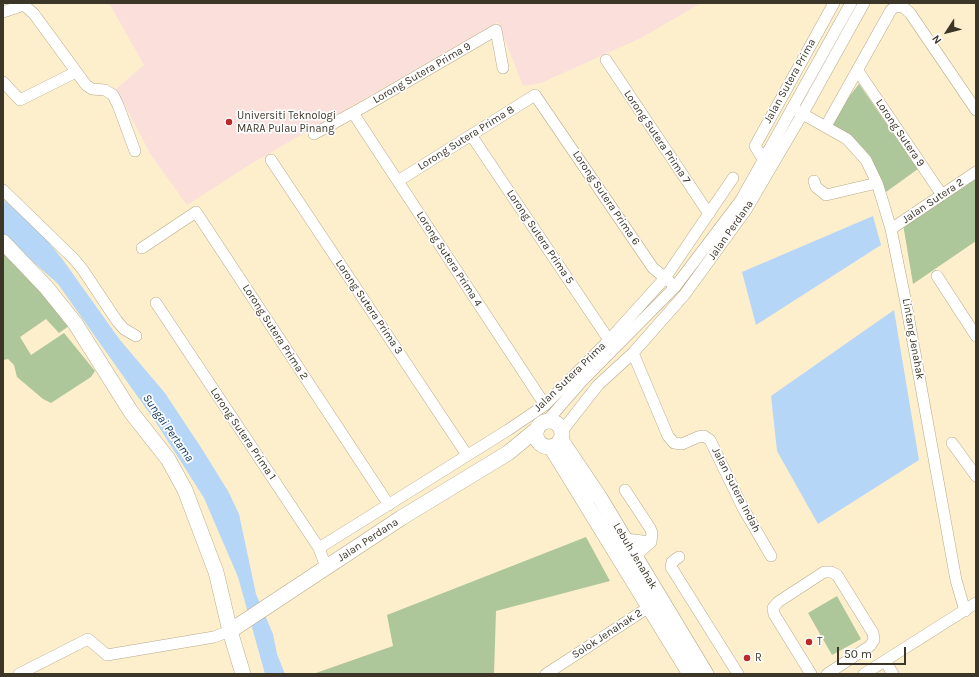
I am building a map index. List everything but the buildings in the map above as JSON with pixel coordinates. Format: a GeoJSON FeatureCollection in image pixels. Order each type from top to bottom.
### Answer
{"type":"FeatureCollection","features":[{"type":"Feature","properties":{"kind":"street","name":"Jalan Sutera Prima"},"geometry":{"type":"LineString","coordinates":[[764,159],[755,146],[834,3]]}},
{"type":"Feature","properties":{"kind":"street","name":"Jalan Perdana"},"geometry":{"type":"LineString","coordinates":[[508,452],[554,440],[598,385],[633,353],[680,290],[741,200],[851,3]]}},
{"type":"Feature","properties":{"kind":"street","name":"Jalan Perdana"},"geometry":{"type":"LineString","coordinates":[[548,420],[582,381],[680,290],[746,210],[803,113],[864,3]]}},
{"type":"Feature","properties":{"kind":"street"},"geometry":{"type":"LineString","coordinates":[[3,12],[24,4],[34,14],[86,85],[92,89],[105,90],[113,95],[135,151]]}},
{"type":"Feature","properties":{"kind":"street"},"geometry":{"type":"LineString","coordinates":[[826,126],[858,71],[890,10],[896,6],[903,7],[910,13],[976,110]]}},
{"type":"Feature","properties":{"kind":"street","name":"Lorong Sutera Prima 9"},"geometry":{"type":"LineString","coordinates":[[314,134],[496,30],[503,68]]}},
{"type":"Feature","properties":{"kind":"street","name":"Lorong Sutera Prima 7"},"geometry":{"type":"LineString","coordinates":[[606,60],[709,214]]}},
{"type":"Feature","properties":{"kind":"street","name":"Lorong Sutera 9"},"geometry":{"type":"LineString","coordinates":[[858,71],[942,195]]}},
{"type":"Feature","properties":{"kind":"street"},"geometry":{"type":"LineString","coordinates":[[3,82],[20,100],[76,72]]}},
{"type":"Feature","properties":{"kind":"street","name":"Lorong Sutera Prima 8"},"geometry":{"type":"LineString","coordinates":[[398,181],[535,95]]}},
{"type":"Feature","properties":{"kind":"street","name":"Lorong Sutera Prima 6"},"geometry":{"type":"LineString","coordinates":[[535,95],[653,268],[680,290]]}},
{"type":"Feature","properties":{"kind":"street","name":"Lintang Jenahak"},"geometry":{"type":"LineString","coordinates":[[792,108],[847,139],[866,160],[877,183],[891,229],[905,298],[956,580],[965,610]]}},
{"type":"Feature","properties":{"kind":"street","name":"Lorong Sutera Prima 4"},"geometry":{"type":"LineString","coordinates":[[353,113],[545,405]]}},
{"type":"Feature","properties":{"kind":"street","name":"Lorong Sutera Prima 5"},"geometry":{"type":"LineString","coordinates":[[471,135],[609,340]]}},
{"type":"Feature","properties":{"kind":"street","name":"Lorong Sutera Prima 3"},"geometry":{"type":"LineString","coordinates":[[272,160],[467,455]]}},
{"type":"Feature","properties":{"kind":"street","name":"Jalan Sutera 2"},"geometry":{"type":"LineString","coordinates":[[891,229],[976,172]]}},
{"type":"Feature","properties":{"kind":"street","name":"Jalan Sutera Prima"},"geometry":{"type":"LineString","coordinates":[[319,548],[508,430],[545,405],[609,340],[665,278],[733,178]]}},
{"type":"Feature","properties":{"kind":"street"},"geometry":{"type":"LineString","coordinates":[[814,181],[816,187],[826,195],[877,183]]}},
{"type":"Feature","properties":{"kind":"street"},"geometry":{"type":"LineString","coordinates":[[3,190],[74,259],[83,270],[117,322],[124,329],[136,336]]}},
{"type":"Feature","properties":{"kind":"street","name":"Lorong Sutera Prima 2"},"geometry":{"type":"LineString","coordinates":[[142,248],[196,212],[389,505]]}},
{"type":"Feature","properties":{"kind":"street"},"geometry":{"type":"LineString","coordinates":[[3,242],[46,287],[75,323],[131,412],[168,459],[185,490],[216,572],[230,631],[243,674]]}},
{"type":"Feature","properties":{"kind":"street"},"geometry":{"type":"LineString","coordinates":[[937,276],[976,336]]}},
{"type":"Feature","properties":{"kind":"street","name":"Lorong Sutera Prima 1"},"geometry":{"type":"LineString","coordinates":[[156,303],[319,548],[326,567]]}},
{"type":"Feature","properties":{"kind":"street","name":"Jalan Sutera Indah"},"geometry":{"type":"LineString","coordinates":[[633,353],[668,436],[674,443],[682,444],[704,436],[710,440],[743,508],[771,556]]}},
{"type":"Feature","properties":{"kind":"street"},"geometry":{"type":"LineString","coordinates":[[548,420],[556,422],[560,426],[554,440],[536,436],[536,430],[540,423],[548,420]]}},
{"type":"Feature","properties":{"kind":"street","name":"Jalan Perdana"},"geometry":{"type":"LineString","coordinates":[[230,631],[401,518],[508,452],[536,430]]}},
{"type":"Feature","properties":{"kind":"street","name":"Lebuh Jenahak"},"geometry":{"type":"LineString","coordinates":[[554,440],[600,498],[706,674]]}},
{"type":"Feature","properties":{"kind":"street","name":"Lebuh Jenahak"},"geometry":{"type":"LineString","coordinates":[[554,440],[649,607],[690,674]]}},
{"type":"Feature","properties":{"kind":"street"},"geometry":{"type":"LineString","coordinates":[[952,443],[976,476]]}},
{"type":"Feature","properties":{"kind":"street"},"geometry":{"type":"LineString","coordinates":[[624,490],[650,528],[652,534],[651,542],[635,556]]}},
{"type":"Feature","properties":{"kind":"street"},"geometry":{"type":"LineString","coordinates":[[625,539],[651,542]]}},
{"type":"Feature","properties":{"kind":"street"},"geometry":{"type":"LineString","coordinates":[[679,558],[672,562],[671,567],[738,674]]}},
{"type":"Feature","properties":{"kind":"street"},"geometry":{"type":"LineString","coordinates":[[811,674],[774,614],[773,608],[778,602],[824,572],[831,572],[837,575],[873,633],[874,640],[870,646],[827,674]]}},
{"type":"Feature","properties":{"kind":"street"},"geometry":{"type":"LineString","coordinates":[[864,674],[976,603]]}},
{"type":"Feature","properties":{"kind":"street","name":"Solok Jenahak 2"},"geometry":{"type":"LineString","coordinates":[[546,674],[649,607]]}},
{"type":"Feature","properties":{"kind":"street"},"geometry":{"type":"LineString","coordinates":[[19,674],[88,639],[107,654],[214,637],[230,631]]}},
{"type":"Feature","properties":{"kind":"street"},"geometry":{"type":"LineString","coordinates":[[885,661],[893,674]]}},
{"type":"Feature","properties":{"kind":"shaded area","name":"Universiti Teknologi MARA Pulau Pinang"},"geometry":{"type":"Polygon","coordinates":[[[109,3],[701,3],[643,37],[541,83],[523,86],[498,22],[254,162],[187,205],[151,155],[116,89],[144,65],[109,3]]]}},
{"type":"Feature","properties":{"kind":"green space"},"geometry":{"type":"Polygon","coordinates":[[[859,84],[918,169],[886,192],[866,160],[826,126],[859,84]]]}},
{"type":"Feature","properties":{"kind":"green space"},"geometry":{"type":"Polygon","coordinates":[[[976,177],[976,241],[913,284],[903,224],[976,177]]]}},
{"type":"Feature","properties":{"kind":"green space"},"geometry":{"type":"Polygon","coordinates":[[[3,250],[49,301],[69,326],[59,333],[46,319],[20,337],[31,355],[64,333],[95,371],[91,377],[51,403],[43,399],[17,377],[14,365],[8,359],[3,360],[3,250]]]}},
{"type":"Feature","properties":{"kind":"green space"},"geometry":{"type":"Polygon","coordinates":[[[586,537],[610,581],[496,611],[494,674],[313,674],[393,646],[387,615],[586,537]]]}},
{"type":"Feature","properties":{"kind":"green space"},"geometry":{"type":"Polygon","coordinates":[[[837,596],[861,639],[832,655],[808,613],[837,596]]]}},
{"type":"Feature","properties":{"kind":"water","name":"Sungai Pertama"},"geometry":{"type":"Polygon","coordinates":[[[3,199],[43,235],[63,260],[120,340],[165,393],[228,491],[239,514],[256,594],[273,634],[277,654],[285,674],[265,674],[238,577],[204,498],[157,424],[58,284],[3,235],[3,199]]]}},
{"type":"Feature","properties":{"kind":"water"},"geometry":{"type":"Polygon","coordinates":[[[873,216],[881,245],[756,325],[742,272],[873,216]]]}},
{"type":"Feature","properties":{"kind":"water"},"geometry":{"type":"Polygon","coordinates":[[[894,310],[919,460],[818,524],[777,451],[771,396],[894,310]]]}},
{"type":"Feature","properties":{"kind":"place","name":"Universiti Teknologi MARA Pulau Pinang"},"geometry":{"type":"Point","coordinates":[229,122]}},
{"type":"Feature","properties":{"kind":"place","name":"T"},"geometry":{"type":"Point","coordinates":[809,642]}},
{"type":"Feature","properties":{"kind":"place","name":"R"},"geometry":{"type":"Point","coordinates":[747,658]}}]}
